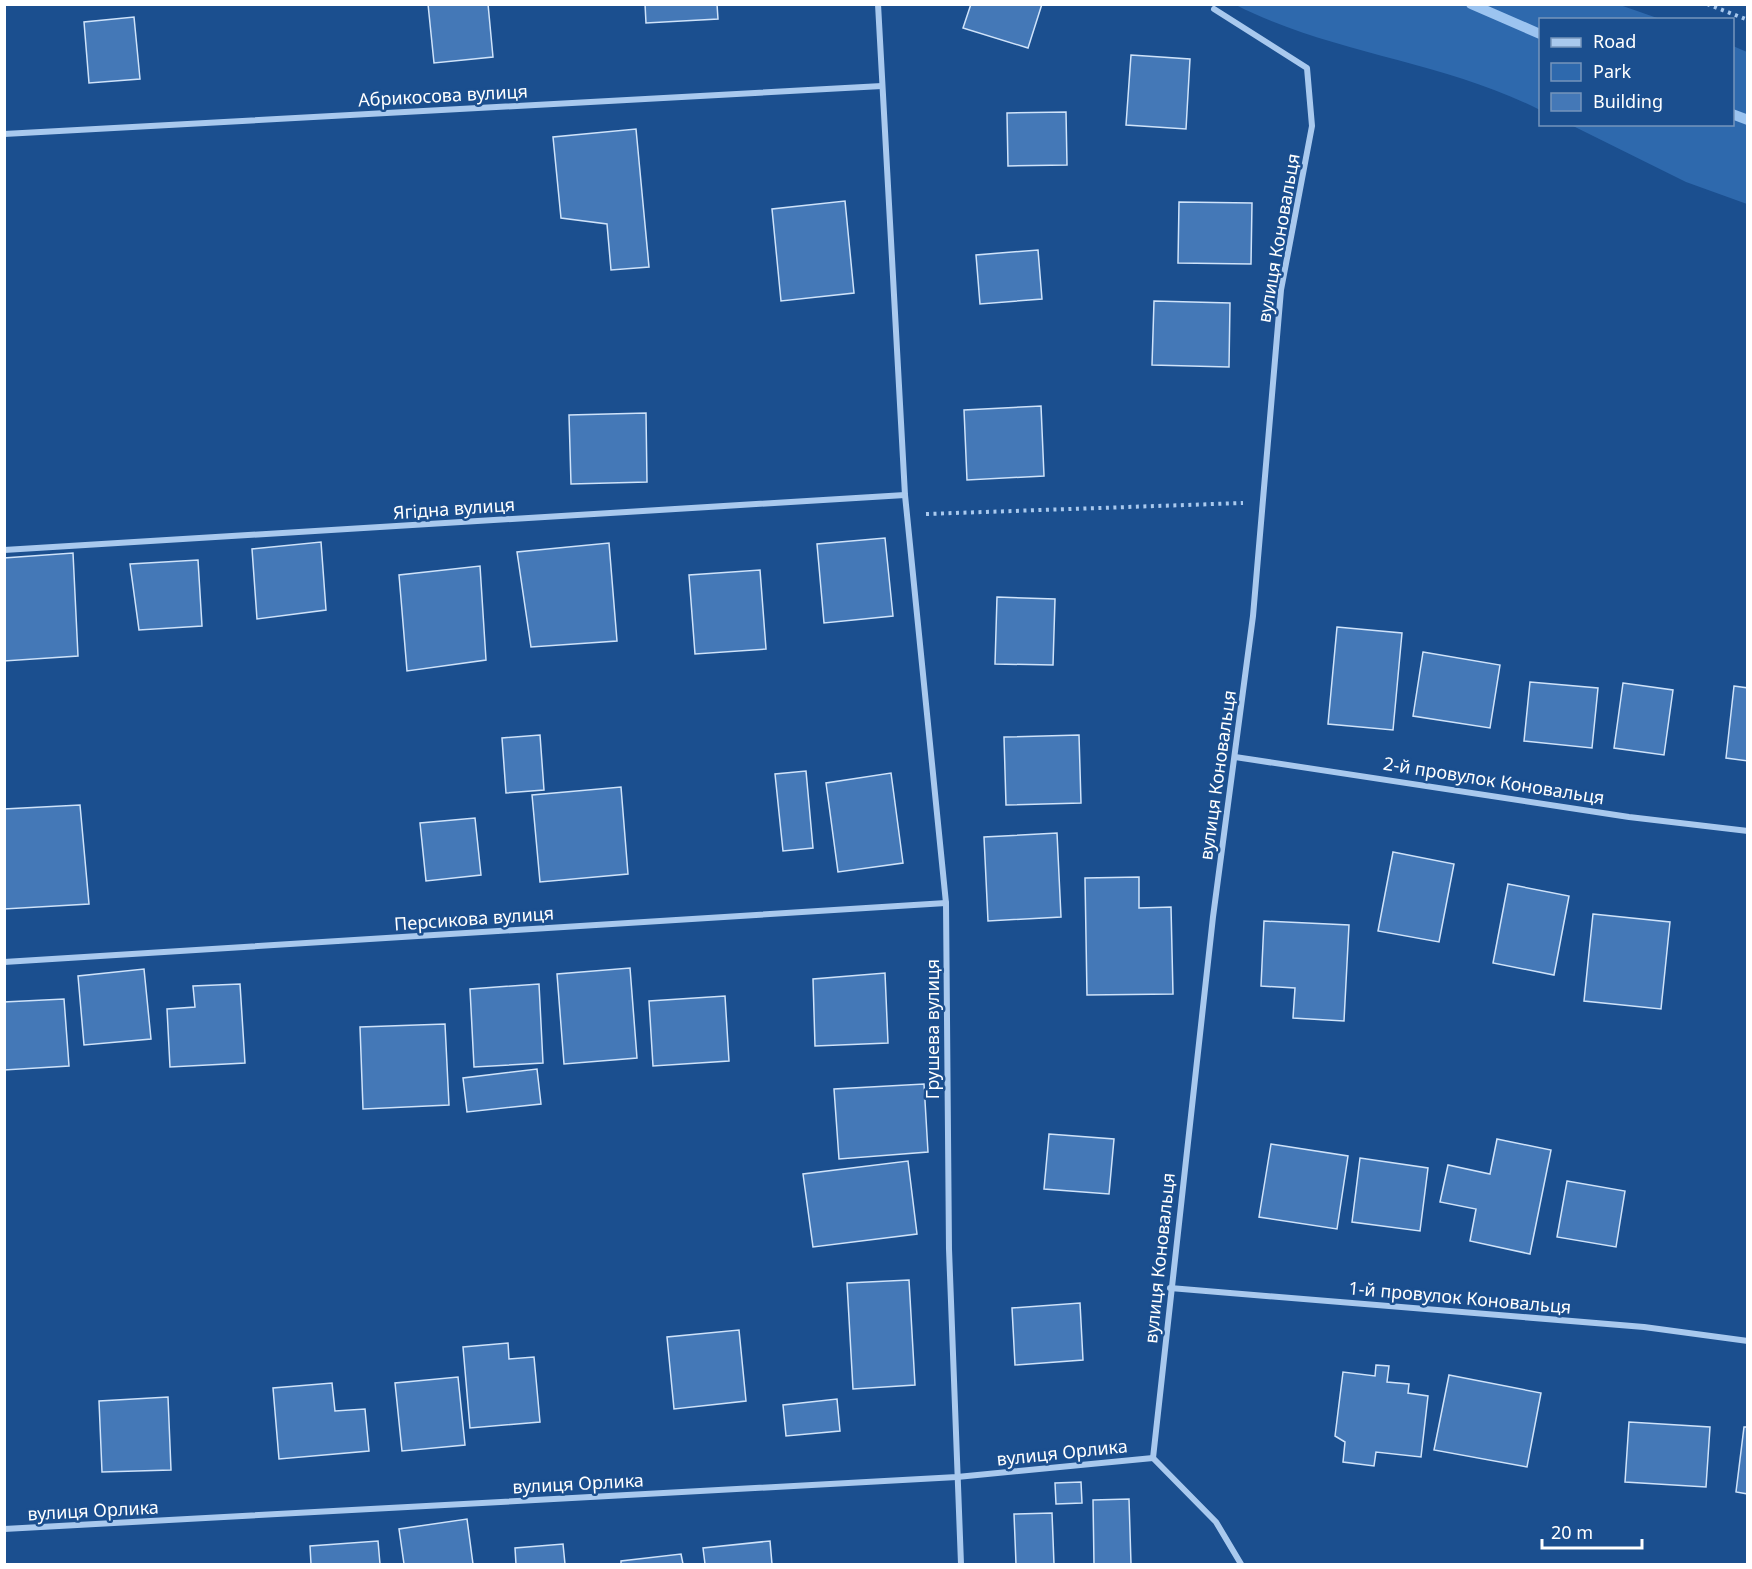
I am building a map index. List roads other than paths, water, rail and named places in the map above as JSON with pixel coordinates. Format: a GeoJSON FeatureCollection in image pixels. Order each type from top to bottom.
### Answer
{"type":"FeatureCollection","features":[{"type":"Feature","properties":{"kind":"street","name":"Грушева вулиця"},"geometry":{"type":"LineString","coordinates":[[878,4],[905,495],[946,903],[949,1249],[962,1564]]}},
{"type":"Feature","properties":{"kind":"street","name":"вулиця Коновальця"},"geometry":{"type":"LineString","coordinates":[[1153,1458],[1212,917],[1253,616],[1281,290],[1312,126],[1307,68],[1214,9]]}},
{"type":"Feature","properties":{"kind":"street","name":"Абрикосова вулиця"},"geometry":{"type":"LineString","coordinates":[[4,134],[882,86]]}},
{"type":"Feature","properties":{"kind":"street","name":"Ягідна вулиця"},"geometry":{"type":"LineString","coordinates":[[4,550],[905,495]]}},
{"type":"Feature","properties":{"kind":"street","name":"2-й провулок Коновальця"},"geometry":{"type":"LineString","coordinates":[[1235,757],[1629,817],[1748,831]]}},
{"type":"Feature","properties":{"kind":"street","name":"Персикова вулиця"},"geometry":{"type":"LineString","coordinates":[[4,962],[946,903]]}},
{"type":"Feature","properties":{"kind":"street","name":"1-й провулок Коновальця"},"geometry":{"type":"LineString","coordinates":[[1170,1288],[1644,1328],[1748,1341]]}},
{"type":"Feature","properties":{"kind":"street","name":"вулиця Орлика"},"geometry":{"type":"LineString","coordinates":[[4,1529],[957,1478],[1153,1458]]}},
{"type":"Feature","properties":{"kind":"street"},"geometry":{"type":"LineString","coordinates":[[1153,1458],[1216,1522],[1241,1564]]}},
{"type":"Feature","properties":{"kind":"waterway"},"geometry":{"type":"LineString","coordinates":[[1471,4],[1539,34]]}},
{"type":"Feature","properties":{"kind":"waterway"},"geometry":{"type":"LineString","coordinates":[[1734,115],[1748,120]]}}]}
